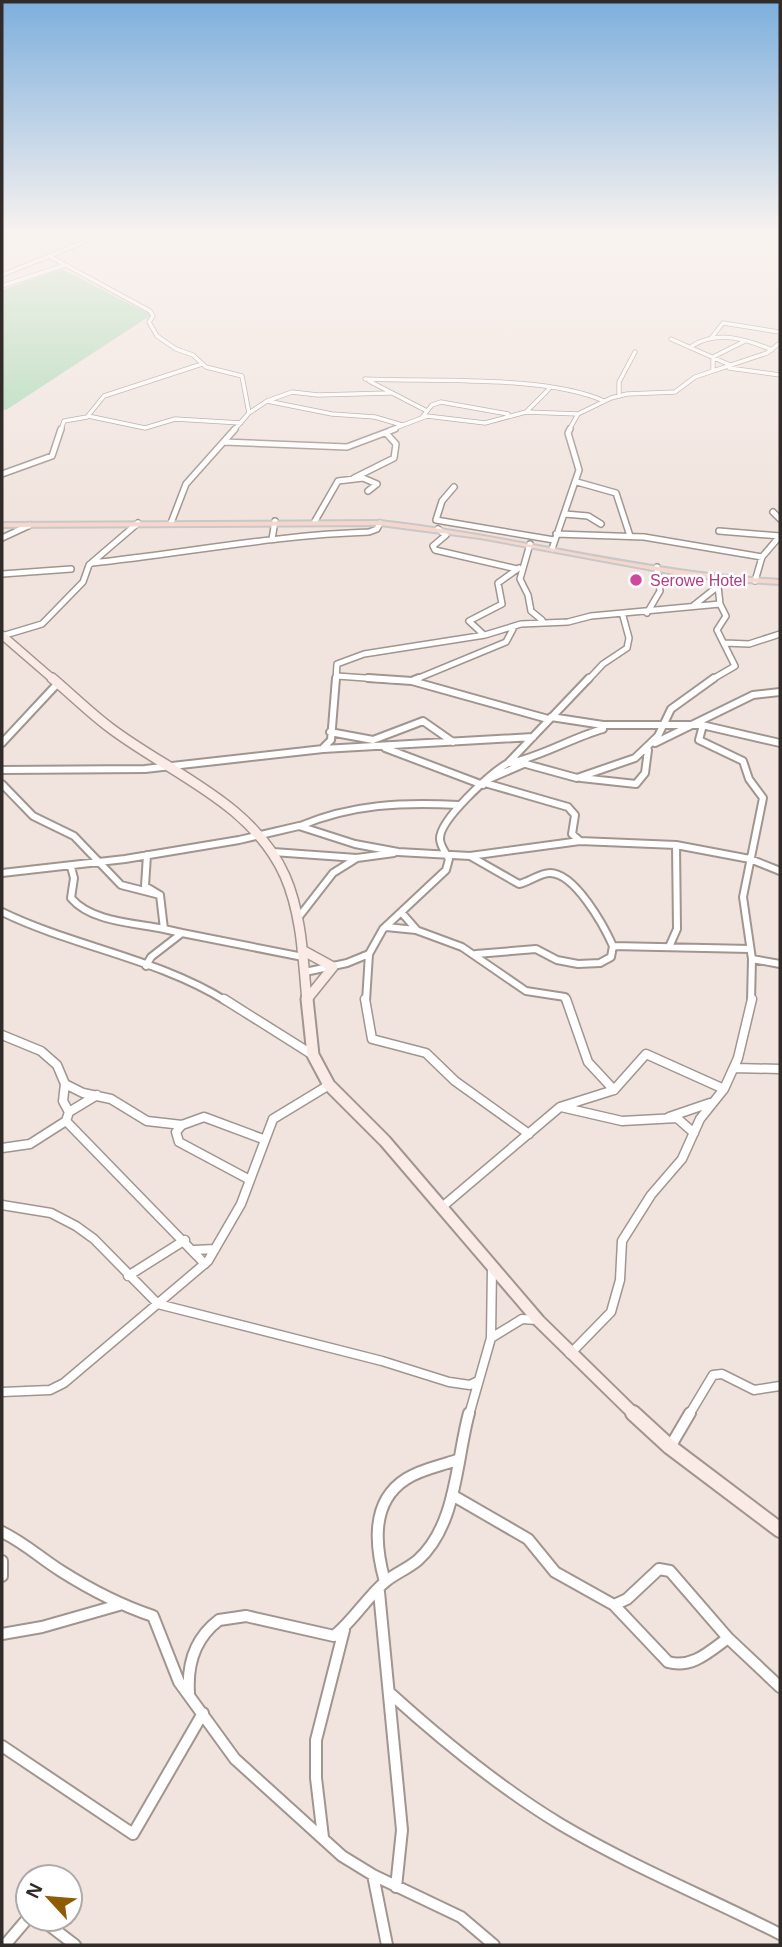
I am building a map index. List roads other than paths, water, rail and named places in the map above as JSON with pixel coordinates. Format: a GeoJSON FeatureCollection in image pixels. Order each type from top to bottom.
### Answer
{"type":"FeatureCollection","features":[{"type":"Feature","properties":{"kind":"main road"},"geometry":{"type":"LineString","coordinates":[[2,525],[275,521],[380,523],[438,528],[717,577],[780,582]]}},
{"type":"Feature","properties":{"kind":"street"},"geometry":{"type":"LineString","coordinates":[[152,327],[155,333],[202,364],[242,376],[249,413]]}},
{"type":"Feature","properties":{"kind":"street"},"geometry":{"type":"LineString","coordinates":[[712,337],[719,327]]}},
{"type":"Feature","properties":{"kind":"street"},"geometry":{"type":"LineString","coordinates":[[747,327],[779,332],[777,346]]}},
{"type":"Feature","properties":{"kind":"street"},"geometry":{"type":"LineString","coordinates":[[692,346],[712,337],[777,346]]}},
{"type":"Feature","properties":{"kind":"street"},"geometry":{"type":"LineString","coordinates":[[671,339],[713,356],[727,366],[780,375]]}},
{"type":"Feature","properties":{"kind":"street"},"geometry":{"type":"LineString","coordinates":[[713,356],[745,340]]}},
{"type":"Feature","properties":{"kind":"street"},"geometry":{"type":"LineString","coordinates":[[422,417],[485,423],[526,412],[578,414],[619,395],[675,392],[695,377],[777,346]]}},
{"type":"Feature","properties":{"kind":"street"},"geometry":{"type":"LineString","coordinates":[[619,395],[619,382],[635,352]]}},
{"type":"Feature","properties":{"kind":"street"},"geometry":{"type":"LineString","coordinates":[[713,356],[713,370]]}},
{"type":"Feature","properties":{"kind":"street"},"geometry":{"type":"LineString","coordinates":[[88,416],[104,396],[134,390],[163,374],[202,364]]}},
{"type":"Feature","properties":{"kind":"street"},"geometry":{"type":"LineString","coordinates":[[427,411],[365,379],[487,383],[592,394],[604,401]]}},
{"type":"Feature","properties":{"kind":"street"},"geometry":{"type":"LineString","coordinates":[[526,412],[526,408],[549,389]]}},
{"type":"Feature","properties":{"kind":"street"},"geometry":{"type":"LineString","coordinates":[[171,523],[186,484],[249,413],[267,401],[292,392],[318,395],[390,393]]}},
{"type":"Feature","properties":{"kind":"street"},"geometry":{"type":"LineString","coordinates":[[267,401],[332,414],[375,417],[403,426]]}},
{"type":"Feature","properties":{"kind":"street"},"geometry":{"type":"LineString","coordinates":[[224,442],[347,447],[422,417],[434,403],[445,402],[514,415]]}},
{"type":"Feature","properties":{"kind":"street"},"geometry":{"type":"LineString","coordinates":[[552,549],[579,470],[568,433],[578,414]]}},
{"type":"Feature","properties":{"kind":"street"},"geometry":{"type":"LineString","coordinates":[[2,474],[51,456],[64,421],[88,416],[145,428],[175,419],[242,424]]}},
{"type":"Feature","properties":{"kind":"street"},"geometry":{"type":"LineString","coordinates":[[354,478],[394,458],[396,444],[386,433]]}},
{"type":"Feature","properties":{"kind":"street"},"geometry":{"type":"LineString","coordinates":[[315,521],[334,485],[342,479],[367,478],[377,484],[368,491]]}},
{"type":"Feature","properties":{"kind":"street"},"geometry":{"type":"LineString","coordinates":[[576,481],[615,493],[630,536]]}},
{"type":"Feature","properties":{"kind":"street"},"geometry":{"type":"LineString","coordinates":[[454,486],[442,501],[436,520],[470,534]]}},
{"type":"Feature","properties":{"kind":"street"},"geometry":{"type":"LineString","coordinates":[[773,512],[780,519]]}},
{"type":"Feature","properties":{"kind":"street"},"geometry":{"type":"LineString","coordinates":[[565,513],[588,516],[601,524]]}},
{"type":"Feature","properties":{"kind":"street"},"geometry":{"type":"LineString","coordinates":[[272,539],[275,521]]}},
{"type":"Feature","properties":{"kind":"street"},"geometry":{"type":"LineString","coordinates":[[2,635],[42,624],[83,582],[92,563],[138,523]]}},
{"type":"Feature","properties":{"kind":"street"},"geometry":{"type":"LineString","coordinates":[[92,563],[184,554],[303,534],[369,532],[377,530],[380,523]]}},
{"type":"Feature","properties":{"kind":"street"},"geometry":{"type":"LineString","coordinates":[[2,538],[30,525]]}},
{"type":"Feature","properties":{"kind":"street"},"geometry":{"type":"LineString","coordinates":[[456,526],[555,537],[630,536],[762,557]]}},
{"type":"Feature","properties":{"kind":"street"},"geometry":{"type":"LineString","coordinates":[[438,528],[446,535],[433,546],[435,550],[519,568]]}},
{"type":"Feature","properties":{"kind":"street"},"geometry":{"type":"LineString","coordinates":[[482,536],[490,528]]}},
{"type":"Feature","properties":{"kind":"street"},"geometry":{"type":"LineString","coordinates":[[719,531],[780,536]]}},
{"type":"Feature","properties":{"kind":"street"},"geometry":{"type":"LineString","coordinates":[[755,581],[762,557],[780,536]]}},
{"type":"Feature","properties":{"kind":"street"},"geometry":{"type":"LineString","coordinates":[[530,544],[519,568],[520,579],[528,592],[527,607],[535,618],[553,622]]}},
{"type":"Feature","properties":{"kind":"street"},"geometry":{"type":"LineString","coordinates":[[647,613],[660,591],[657,567]]}},
{"type":"Feature","properties":{"kind":"street"},"geometry":{"type":"LineString","coordinates":[[485,635],[470,621],[502,604],[498,583],[519,568]]}},
{"type":"Feature","properties":{"kind":"street"},"geometry":{"type":"LineString","coordinates":[[2,574],[71,569]]}},
{"type":"Feature","properties":{"kind":"street"},"geometry":{"type":"LineString","coordinates":[[577,778],[631,761],[662,732],[671,709],[694,690],[733,669],[735,664],[717,630],[726,616],[720,604],[717,577]]}},
{"type":"Feature","properties":{"kind":"street"},"geometry":{"type":"LineString","coordinates":[[690,609],[717,587]]}},
{"type":"Feature","properties":{"kind":"street"},"geometry":{"type":"LineString","coordinates":[[526,623],[720,604]]}},
{"type":"Feature","properties":{"kind":"street"},"geometry":{"type":"LineString","coordinates":[[528,1134],[455,1081],[426,1053],[372,1039],[365,997],[369,954],[386,927],[446,870],[448,855],[440,842],[440,835],[459,804],[509,764],[549,718],[608,660],[627,648],[629,638],[622,615]]}},
{"type":"Feature","properties":{"kind":"street"},"geometry":{"type":"LineString","coordinates":[[323,749],[331,740],[337,664],[364,654],[513,629],[535,618]]}},
{"type":"Feature","properties":{"kind":"street"},"geometry":{"type":"LineString","coordinates":[[412,681],[506,642],[513,629]]}},
{"type":"Feature","properties":{"kind":"street"},"geometry":{"type":"LineString","coordinates":[[730,653],[780,634]]}},
{"type":"Feature","properties":{"kind":"street"},"geometry":{"type":"LineString","coordinates":[[2,635],[109,727],[228,805],[273,852],[286,878],[298,918],[313,1055],[329,1085],[385,1141],[570,1354],[670,1447],[780,1530]]}},
{"type":"Feature","properties":{"kind":"street"},"geometry":{"type":"LineString","coordinates":[[724,643],[749,644]]}},
{"type":"Feature","properties":{"kind":"street"},"geometry":{"type":"LineString","coordinates":[[337,676],[412,681],[580,725],[610,727],[693,724],[717,727],[780,743]]}},
{"type":"Feature","properties":{"kind":"street"},"geometry":{"type":"LineString","coordinates":[[2,743],[58,682]]}},
{"type":"Feature","properties":{"kind":"street"},"geometry":{"type":"LineString","coordinates":[[650,746],[753,695],[780,692]]}},
{"type":"Feature","properties":{"kind":"street"},"geometry":{"type":"LineString","coordinates":[[717,727],[719,713]]}},
{"type":"Feature","properties":{"kind":"street"},"geometry":{"type":"LineString","coordinates":[[330,732],[373,740],[424,721],[453,741]]}},
{"type":"Feature","properties":{"kind":"street"},"geometry":{"type":"LineString","coordinates":[[570,1354],[611,1312],[620,1280],[619,1252],[622,1241],[651,1195],[674,1171],[710,1103],[724,1089],[743,1043],[753,994],[752,959],[743,907],[763,798],[750,779],[743,761],[699,740],[703,725]]}},
{"type":"Feature","properties":{"kind":"street"},"geometry":{"type":"LineString","coordinates":[[486,782],[573,737],[610,727]]}},
{"type":"Feature","properties":{"kind":"street"},"geometry":{"type":"LineString","coordinates":[[2,770],[170,767],[323,749],[384,748],[533,737]]}},
{"type":"Feature","properties":{"kind":"street"},"geometry":{"type":"LineString","coordinates":[[509,764],[528,762],[577,778],[636,784],[645,773],[650,746]]}},
{"type":"Feature","properties":{"kind":"street"},"geometry":{"type":"LineString","coordinates":[[384,748],[568,807],[575,815],[572,834],[580,841]]}},
{"type":"Feature","properties":{"kind":"street"},"geometry":{"type":"LineString","coordinates":[[2,776],[11,770]]}},
{"type":"Feature","properties":{"kind":"street"},"geometry":{"type":"LineString","coordinates":[[2,784],[33,816],[65,829],[110,877],[121,885],[160,895]]}},
{"type":"Feature","properties":{"kind":"street"},"geometry":{"type":"LineString","coordinates":[[2,873],[99,863],[259,836],[299,826],[322,815],[369,804],[459,804]]}},
{"type":"Feature","properties":{"kind":"street"},"geometry":{"type":"LineString","coordinates":[[299,826],[355,844],[398,852],[470,856],[580,841],[676,845],[750,859],[780,871]]}},
{"type":"Feature","properties":{"kind":"street"},"geometry":{"type":"LineString","coordinates":[[669,948],[677,929],[676,845]]}},
{"type":"Feature","properties":{"kind":"street"},"geometry":{"type":"LineString","coordinates":[[273,852],[357,858],[398,852]]}},
{"type":"Feature","properties":{"kind":"street"},"geometry":{"type":"LineString","coordinates":[[147,855],[145,886],[160,895]]}},
{"type":"Feature","properties":{"kind":"street"},"geometry":{"type":"LineString","coordinates":[[470,856],[519,884],[549,873],[563,877],[602,922],[613,946],[611,957],[600,963],[565,962],[536,949],[476,954]]}},
{"type":"Feature","properties":{"kind":"street"},"geometry":{"type":"LineString","coordinates":[[298,918],[333,873],[357,858]]}},
{"type":"Feature","properties":{"kind":"street"},"geometry":{"type":"LineString","coordinates":[[71,867],[75,875],[71,897],[98,915],[302,954],[333,967]]}},
{"type":"Feature","properties":{"kind":"street"},"geometry":{"type":"LineString","coordinates":[[160,895],[164,929]]}},
{"type":"Feature","properties":{"kind":"street"},"geometry":{"type":"LineString","coordinates":[[2,912],[41,931],[118,952],[244,1009],[313,1055]]}},
{"type":"Feature","properties":{"kind":"street"},"geometry":{"type":"LineString","coordinates":[[401,912],[416,930]]}},
{"type":"Feature","properties":{"kind":"street"},"geometry":{"type":"LineString","coordinates":[[386,927],[416,930],[476,954],[526,991],[568,1000],[575,1029],[588,1062],[614,1090]]}},
{"type":"Feature","properties":{"kind":"street"},"geometry":{"type":"LineString","coordinates":[[146,965],[151,957],[181,933]]}},
{"type":"Feature","properties":{"kind":"street"},"geometry":{"type":"LineString","coordinates":[[613,946],[750,949]]}},
{"type":"Feature","properties":{"kind":"street"},"geometry":{"type":"LineString","coordinates":[[304,972],[333,967],[369,954]]}},
{"type":"Feature","properties":{"kind":"street"},"geometry":{"type":"LineString","coordinates":[[752,959],[780,964]]}},
{"type":"Feature","properties":{"kind":"street"},"geometry":{"type":"LineString","coordinates":[[307,998],[333,967]]}},
{"type":"Feature","properties":{"kind":"street"},"geometry":{"type":"LineString","coordinates":[[2,1035],[21,1040],[53,1060],[65,1084],[63,1101],[67,1116],[100,1160],[185,1240],[205,1264]]}},
{"type":"Feature","properties":{"kind":"street"},"geometry":{"type":"LineString","coordinates":[[442,1207],[560,1107],[614,1090],[646,1054],[724,1089]]}},
{"type":"Feature","properties":{"kind":"street"},"geometry":{"type":"LineString","coordinates":[[734,1068],[780,1069]]}},
{"type":"Feature","properties":{"kind":"street"},"geometry":{"type":"LineString","coordinates":[[65,1084],[111,1099],[147,1121],[182,1125],[204,1117],[263,1139]]}},
{"type":"Feature","properties":{"kind":"street"},"geometry":{"type":"LineString","coordinates":[[2,1392],[50,1390],[64,1384],[205,1264],[250,1180],[263,1139],[276,1117],[329,1085]]}},
{"type":"Feature","properties":{"kind":"street"},"geometry":{"type":"LineString","coordinates":[[2,1148],[30,1144],[97,1095]]}},
{"type":"Feature","properties":{"kind":"street"},"geometry":{"type":"LineString","coordinates":[[560,1107],[622,1121],[669,1117],[710,1103]]}},
{"type":"Feature","properties":{"kind":"street"},"geometry":{"type":"LineString","coordinates":[[669,1117],[683,1122],[694,1133]]}},
{"type":"Feature","properties":{"kind":"street"},"geometry":{"type":"LineString","coordinates":[[182,1125],[176,1132],[179,1142],[250,1180]]}},
{"type":"Feature","properties":{"kind":"street"},"geometry":{"type":"LineString","coordinates":[[2,1205],[59,1216],[94,1239],[158,1304],[382,1361],[449,1382],[470,1385],[478,1381]]}},
{"type":"Feature","properties":{"kind":"street"},"geometry":{"type":"LineString","coordinates":[[128,1276],[185,1240]]}},
{"type":"Feature","properties":{"kind":"street"},"geometry":{"type":"LineString","coordinates":[[194,1250],[215,1249]]}},
{"type":"Feature","properties":{"kind":"street"},"geometry":{"type":"LineString","coordinates":[[323,1838],[316,1740],[344,1630],[382,1587],[429,1550],[452,1494],[457,1460],[491,1338],[492,1265]]}},
{"type":"Feature","properties":{"kind":"street"},"geometry":{"type":"LineString","coordinates":[[491,1338],[522,1319],[539,1321]]}},
{"type":"Feature","properties":{"kind":"street"},"geometry":{"type":"LineString","coordinates":[[670,1447],[713,1374],[722,1374],[754,1390],[780,1386]]}},
{"type":"Feature","properties":{"kind":"street"},"geometry":{"type":"LineString","coordinates":[[396,1887],[402,1830],[377,1529],[382,1506],[389,1493],[406,1479],[457,1460]]}},
{"type":"Feature","properties":{"kind":"street"},"geometry":{"type":"LineString","coordinates":[[452,1494],[528,1539],[555,1572],[614,1605],[668,1662],[682,1666],[728,1638]]}},
{"type":"Feature","properties":{"kind":"street"},"geometry":{"type":"LineString","coordinates":[[2,1532],[30,1546],[58,1569],[118,1605]]}},
{"type":"Feature","properties":{"kind":"street"},"geometry":{"type":"LineString","coordinates":[[2,1560],[2,1576]]}},
{"type":"Feature","properties":{"kind":"street"},"geometry":{"type":"LineString","coordinates":[[614,1605],[627,1599],[659,1569],[665,1569],[728,1638],[780,1687]]}},
{"type":"Feature","properties":{"kind":"street"},"geometry":{"type":"LineString","coordinates":[[2,1634],[118,1605],[132,1607],[156,1619],[173,1670],[235,1759],[342,1856],[396,1887],[460,1917],[494,1945]]}},
{"type":"Feature","properties":{"kind":"street"},"geometry":{"type":"LineString","coordinates":[[189,1694],[187,1674],[190,1659],[198,1642],[221,1618],[239,1616],[327,1636],[344,1630]]}},
{"type":"Feature","properties":{"kind":"street"},"geometry":{"type":"LineString","coordinates":[[391,1694],[470,1764],[535,1809],[677,1884],[780,1934]]}},
{"type":"Feature","properties":{"kind":"street"},"geometry":{"type":"LineString","coordinates":[[2,1746],[133,1834],[138,1830],[203,1713]]}},
{"type":"Feature","properties":{"kind":"street"},"geometry":{"type":"LineString","coordinates":[[373,1875],[379,1894],[387,1945]]}},
{"type":"Feature","properties":{"kind":"street"},"geometry":{"type":"LineString","coordinates":[[59,1933],[75,1945]]}},
{"type":"Feature","properties":{"kind":"place","name":"Serowe Hotel"},"geometry":{"type":"Point","coordinates":[636,580]}}]}
